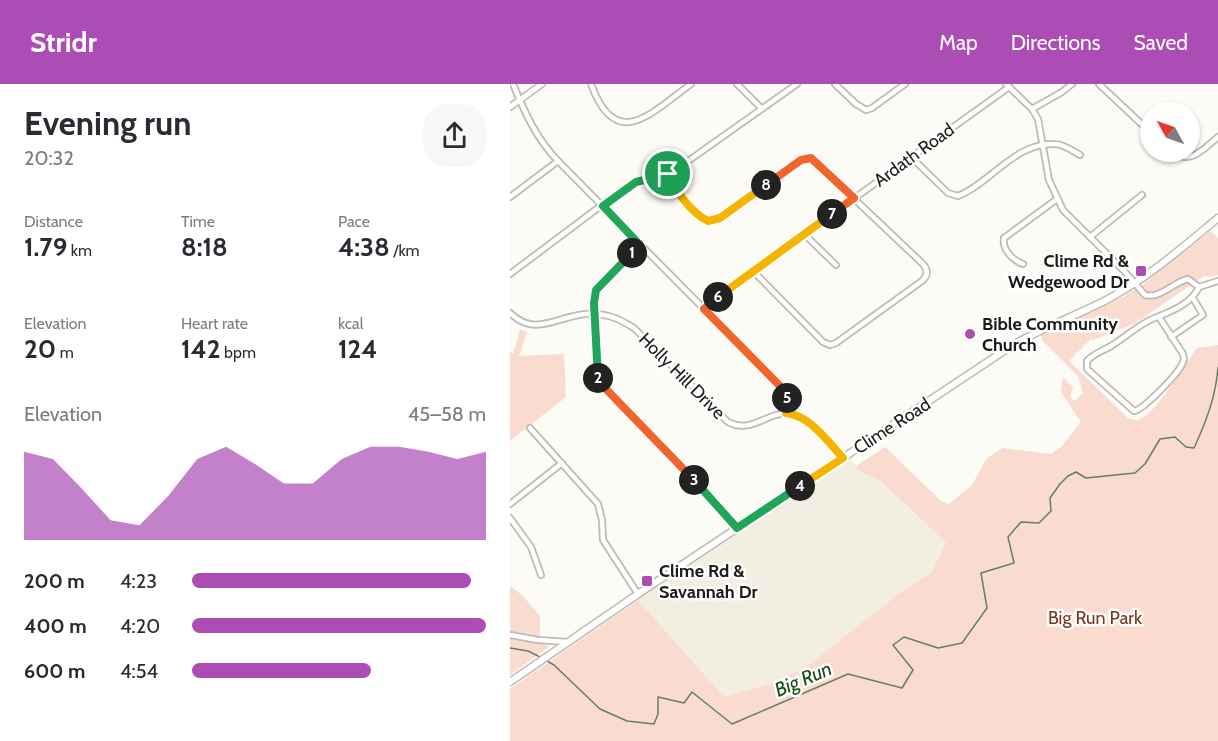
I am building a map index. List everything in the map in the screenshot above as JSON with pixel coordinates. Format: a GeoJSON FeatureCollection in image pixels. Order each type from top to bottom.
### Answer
{"type":"FeatureCollection","features":[{"type":"Feature","properties":{"kind":"main road","name":"Clime Road"},"geometry":{"type":"LineString","coordinates":[[510,682],[737,528],[1028,337],[1135,283],[1218,218]]}},
{"type":"Feature","properties":{"kind":"street"},"geometry":{"type":"LineString","coordinates":[[513,84],[528,122],[558,161],[779,385],[786,395],[786,413],[798,415],[809,422],[843,458]]}},
{"type":"Feature","properties":{"kind":"street"},"geometry":{"type":"LineString","coordinates":[[510,107],[542,84]]}},
{"type":"Feature","properties":{"kind":"street"},"geometry":{"type":"LineString","coordinates":[[591,84],[596,100],[604,113],[626,123],[648,115],[691,84]]}},
{"type":"Feature","properties":{"kind":"street"},"geometry":{"type":"LineString","coordinates":[[737,84],[762,109]]}},
{"type":"Feature","properties":{"kind":"street"},"geometry":{"type":"LineString","coordinates":[[510,274],[636,182],[668,174],[689,162],[797,84]]}},
{"type":"Feature","properties":{"kind":"street"},"geometry":{"type":"LineString","coordinates":[[835,84],[856,104],[866,110],[905,84]]}},
{"type":"Feature","properties":{"kind":"street"},"geometry":{"type":"LineString","coordinates":[[1032,109],[1072,84]]}},
{"type":"Feature","properties":{"kind":"street"},"geometry":{"type":"LineString","coordinates":[[1099,84],[1140,123]]}},
{"type":"Feature","properties":{"kind":"street"},"geometry":{"type":"LineString","coordinates":[[1008,86],[1032,109],[1038,119],[1050,180],[1063,210],[1145,295],[1151,296],[1188,279],[1199,287]]}},
{"type":"Feature","properties":{"kind":"street","name":"Ardath Road"},"geometry":{"type":"LineString","coordinates":[[704,309],[1008,86]]}},
{"type":"Feature","properties":{"kind":"street"},"geometry":{"type":"LineString","coordinates":[[1200,152],[1218,137]]}},
{"type":"Feature","properties":{"kind":"street"},"geometry":{"type":"LineString","coordinates":[[911,158],[948,194],[958,196],[1021,152],[1043,146],[1059,145],[1080,155]]}},
{"type":"Feature","properties":{"kind":"street"},"geometry":{"type":"LineString","coordinates":[[668,174],[677,191],[700,216],[708,221],[720,218],[806,158],[815,160],[923,264],[927,272],[926,278],[837,343],[830,345],[823,342],[753,271]]}},
{"type":"Feature","properties":{"kind":"street"},"geometry":{"type":"LineString","coordinates":[[510,197],[558,161]]}},
{"type":"Feature","properties":{"kind":"street"},"geometry":{"type":"LineString","coordinates":[[1090,237],[1142,195]]}},
{"type":"Feature","properties":{"kind":"street"},"geometry":{"type":"LineString","coordinates":[[1023,264],[1017,262],[1005,248],[1004,238],[1057,199]]}},
{"type":"Feature","properties":{"kind":"street"},"geometry":{"type":"LineString","coordinates":[[804,234],[836,266]]}},
{"type":"Feature","properties":{"kind":"street"},"geometry":{"type":"LineString","coordinates":[[640,245],[596,290],[594,314],[597,376],[604,387],[703,489],[737,528]]}},
{"type":"Feature","properties":{"kind":"street"},"geometry":{"type":"LineString","coordinates":[[1159,317],[1184,359],[1182,366],[1140,410],[1134,411],[1087,369],[1087,361],[1149,321],[1159,317],[1165,315],[1193,298],[1199,287],[1218,281]]}},
{"type":"Feature","properties":{"kind":"street"},"geometry":{"type":"LineString","coordinates":[[1171,337],[1203,315],[1193,298]]}},
{"type":"Feature","properties":{"kind":"street","name":"Holly Hill Drive"},"geometry":{"type":"LineString","coordinates":[[510,314],[518,321],[531,326],[544,325],[574,316],[594,314],[616,317],[634,328],[723,418],[734,425],[746,427],[776,414],[786,413]]}},
{"type":"Feature","properties":{"kind":"street"},"geometry":{"type":"LineString","coordinates":[[530,428],[598,504],[603,540],[638,594]]}},
{"type":"Feature","properties":{"kind":"street"},"geometry":{"type":"LineString","coordinates":[[510,504],[562,463]]}},
{"type":"Feature","properties":{"kind":"street"},"geometry":{"type":"LineString","coordinates":[[510,518],[531,547],[541,575]]}},
{"type":"Feature","properties":{"kind":"street"},"geometry":{"type":"LineString","coordinates":[[510,635],[567,642]]}},
{"type":"Feature","properties":{"kind":"shaded area"},"geometry":{"type":"Polygon","coordinates":[[[844,451],[861,472],[881,481],[946,543],[919,602],[896,597],[810,664],[778,681],[724,697],[631,593],[844,451]]]}},
{"type":"Feature","properties":{"kind":"green space","name":"Big Run Park"},"geometry":{"type":"Polygon","coordinates":[[[1210,231],[1218,238],[1218,275],[1204,276],[1134,324],[1091,339],[1069,361],[1128,418],[1137,420],[1144,417],[1161,400],[1197,348],[1218,345],[1218,741],[510,741],[510,689],[638,600],[724,697],[778,681],[810,664],[896,596],[932,572],[946,543],[881,481],[861,472],[856,466],[885,447],[941,501],[949,504],[972,485],[987,458],[1003,448],[1051,454],[1062,446],[1081,422],[1061,392],[1063,377],[1073,387],[1070,397],[1075,401],[1083,393],[1078,376],[1042,340],[1041,335],[1123,297],[1210,231]]]}},
{"type":"Feature","properties":{"kind":"green space"},"geometry":{"type":"Polygon","coordinates":[[[520,330],[527,332],[519,356],[564,354],[566,397],[510,441],[510,352],[513,354],[520,330]]]}},
{"type":"Feature","properties":{"kind":"green space"},"geometry":{"type":"Polygon","coordinates":[[[510,586],[522,595],[540,616],[540,637],[510,632],[510,586]]]}},
{"type":"Feature","properties":{"kind":"green space"},"geometry":{"type":"Polygon","coordinates":[[[510,638],[544,644],[549,647],[510,675],[510,638]]]}},
{"type":"Feature","properties":{"kind":"waterway","name":"Big Run"},"geometry":{"type":"LineString","coordinates":[[547,661],[600,709],[627,721],[654,724],[658,714],[658,697],[684,703],[692,692],[732,724],[848,674],[902,688],[913,670],[893,645],[904,637],[938,648],[962,643],[987,608],[981,573],[1014,563],[1008,537],[1021,522],[1039,523],[1051,511],[1050,498],[1068,476],[1076,472],[1086,478],[1135,473],[1145,464],[1160,439],[1175,437],[1186,447],[1194,448],[1210,409],[1218,367]]}},
{"type":"Feature","properties":{"kind":"waterway","name":"Big Run"},"geometry":{"type":"LineString","coordinates":[[510,648],[528,651],[540,657]]}},
{"type":"Feature","properties":{"kind":"place","name":"Clime Rd & Wedgewood Dr"},"geometry":{"type":"Point","coordinates":[1141,271]}},
{"type":"Feature","properties":{"kind":"place","name":"Bible Community Church"},"geometry":{"type":"Point","coordinates":[970,334]}},
{"type":"Feature","properties":{"kind":"place","name":"Clime Rd & Savannah Dr"},"geometry":{"type":"Point","coordinates":[647,581]}},
{"type":"Feature","properties":{"kind":"route"},"geometry":{"type":"LineString","coordinates":[[806,158],[815,160],[854,198],[704,309],[779,385],[786,395],[786,413],[798,415],[809,422],[843,458],[737,528],[722,509],[604,387],[597,376],[594,303],[596,290],[640,245],[603,206],[630,184],[668,174],[677,191],[700,216],[708,221],[720,218],[806,158]]}}]}
